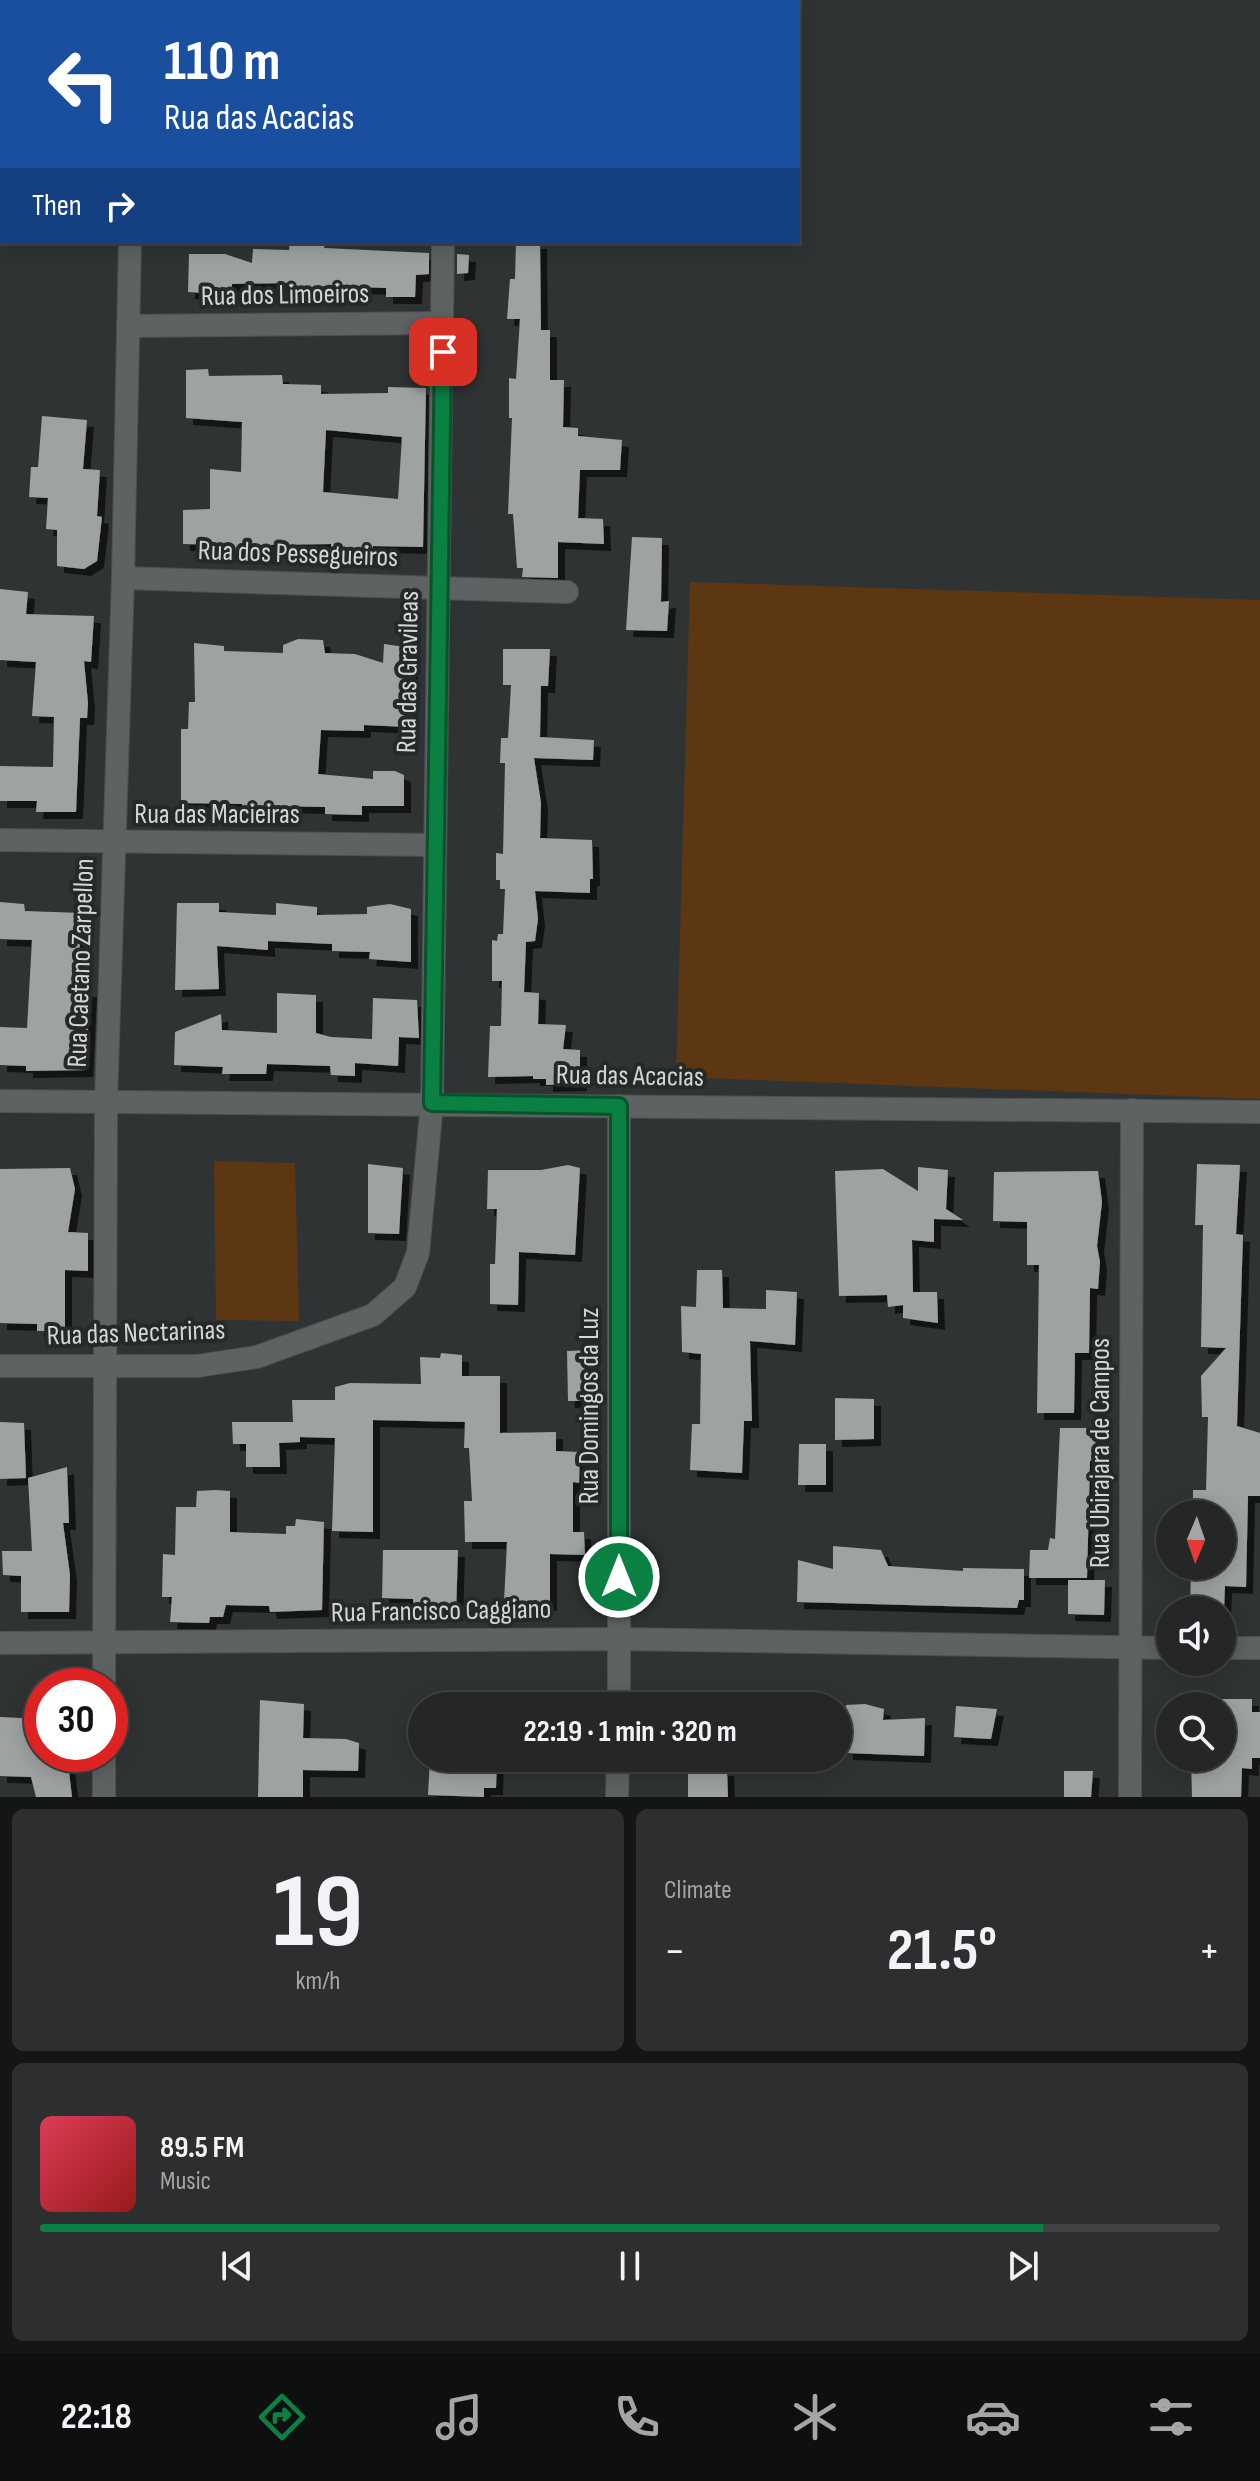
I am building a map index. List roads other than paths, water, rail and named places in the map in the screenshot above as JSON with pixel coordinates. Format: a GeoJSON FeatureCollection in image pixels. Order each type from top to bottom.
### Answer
{"type":"FeatureCollection","features":[{"type":"Feature","properties":{"kind":"street","name":"Rua Caetano Zarpellon"},"geometry":{"type":"LineString","coordinates":[[104,1668],[106,1102],[130,244]]}},
{"type":"Feature","properties":{"kind":"street","name":"Rua das Gravileas"},"geometry":{"type":"LineString","coordinates":[[432,1103],[443,244]]}},
{"type":"Feature","properties":{"kind":"street","name":"Rua dos Limoeiros"},"geometry":{"type":"LineString","coordinates":[[128,326],[443,323]]}},
{"type":"Feature","properties":{"kind":"street","name":"Rua dos Pessegueiros"},"geometry":{"type":"LineString","coordinates":[[123,578],[567,592]]}},
{"type":"Feature","properties":{"kind":"street","name":"Rua das Macieiras"},"geometry":{"type":"LineString","coordinates":[[0,840],[434,845]]}},
{"type":"Feature","properties":{"kind":"street","name":"Rua das Acacias"},"geometry":{"type":"LineString","coordinates":[[0,1101],[1260,1112]]}},
{"type":"Feature","properties":{"kind":"street","name":"Rua das Nectarinas"},"geometry":{"type":"LineString","coordinates":[[0,1366],[197,1366],[257,1357],[373,1315],[405,1287],[418,1253],[432,1103]]}},
{"type":"Feature","properties":{"kind":"street","name":"Rua Domingos da Luz"},"geometry":{"type":"LineString","coordinates":[[619,1106],[619,1692]]}},
{"type":"Feature","properties":{"kind":"street","name":"Rua Ubirajara de Campos"},"geometry":{"type":"LineString","coordinates":[[1130,1797],[1132,1110]]}},
{"type":"Feature","properties":{"kind":"street","name":"Rua Francisco Caggiano"},"geometry":{"type":"LineString","coordinates":[[0,1643],[620,1639],[1156,1648]]}},
{"type":"Feature","properties":{"kind":"street"},"geometry":{"type":"LineString","coordinates":[[1236,1648],[1260,1648]]}},
{"type":"Feature","properties":{"kind":"street"},"geometry":{"type":"LineString","coordinates":[[104,1772],[104,1797]]}},
{"type":"Feature","properties":{"kind":"street"},"geometry":{"type":"LineString","coordinates":[[617,1797],[618,1772]]}}]}
